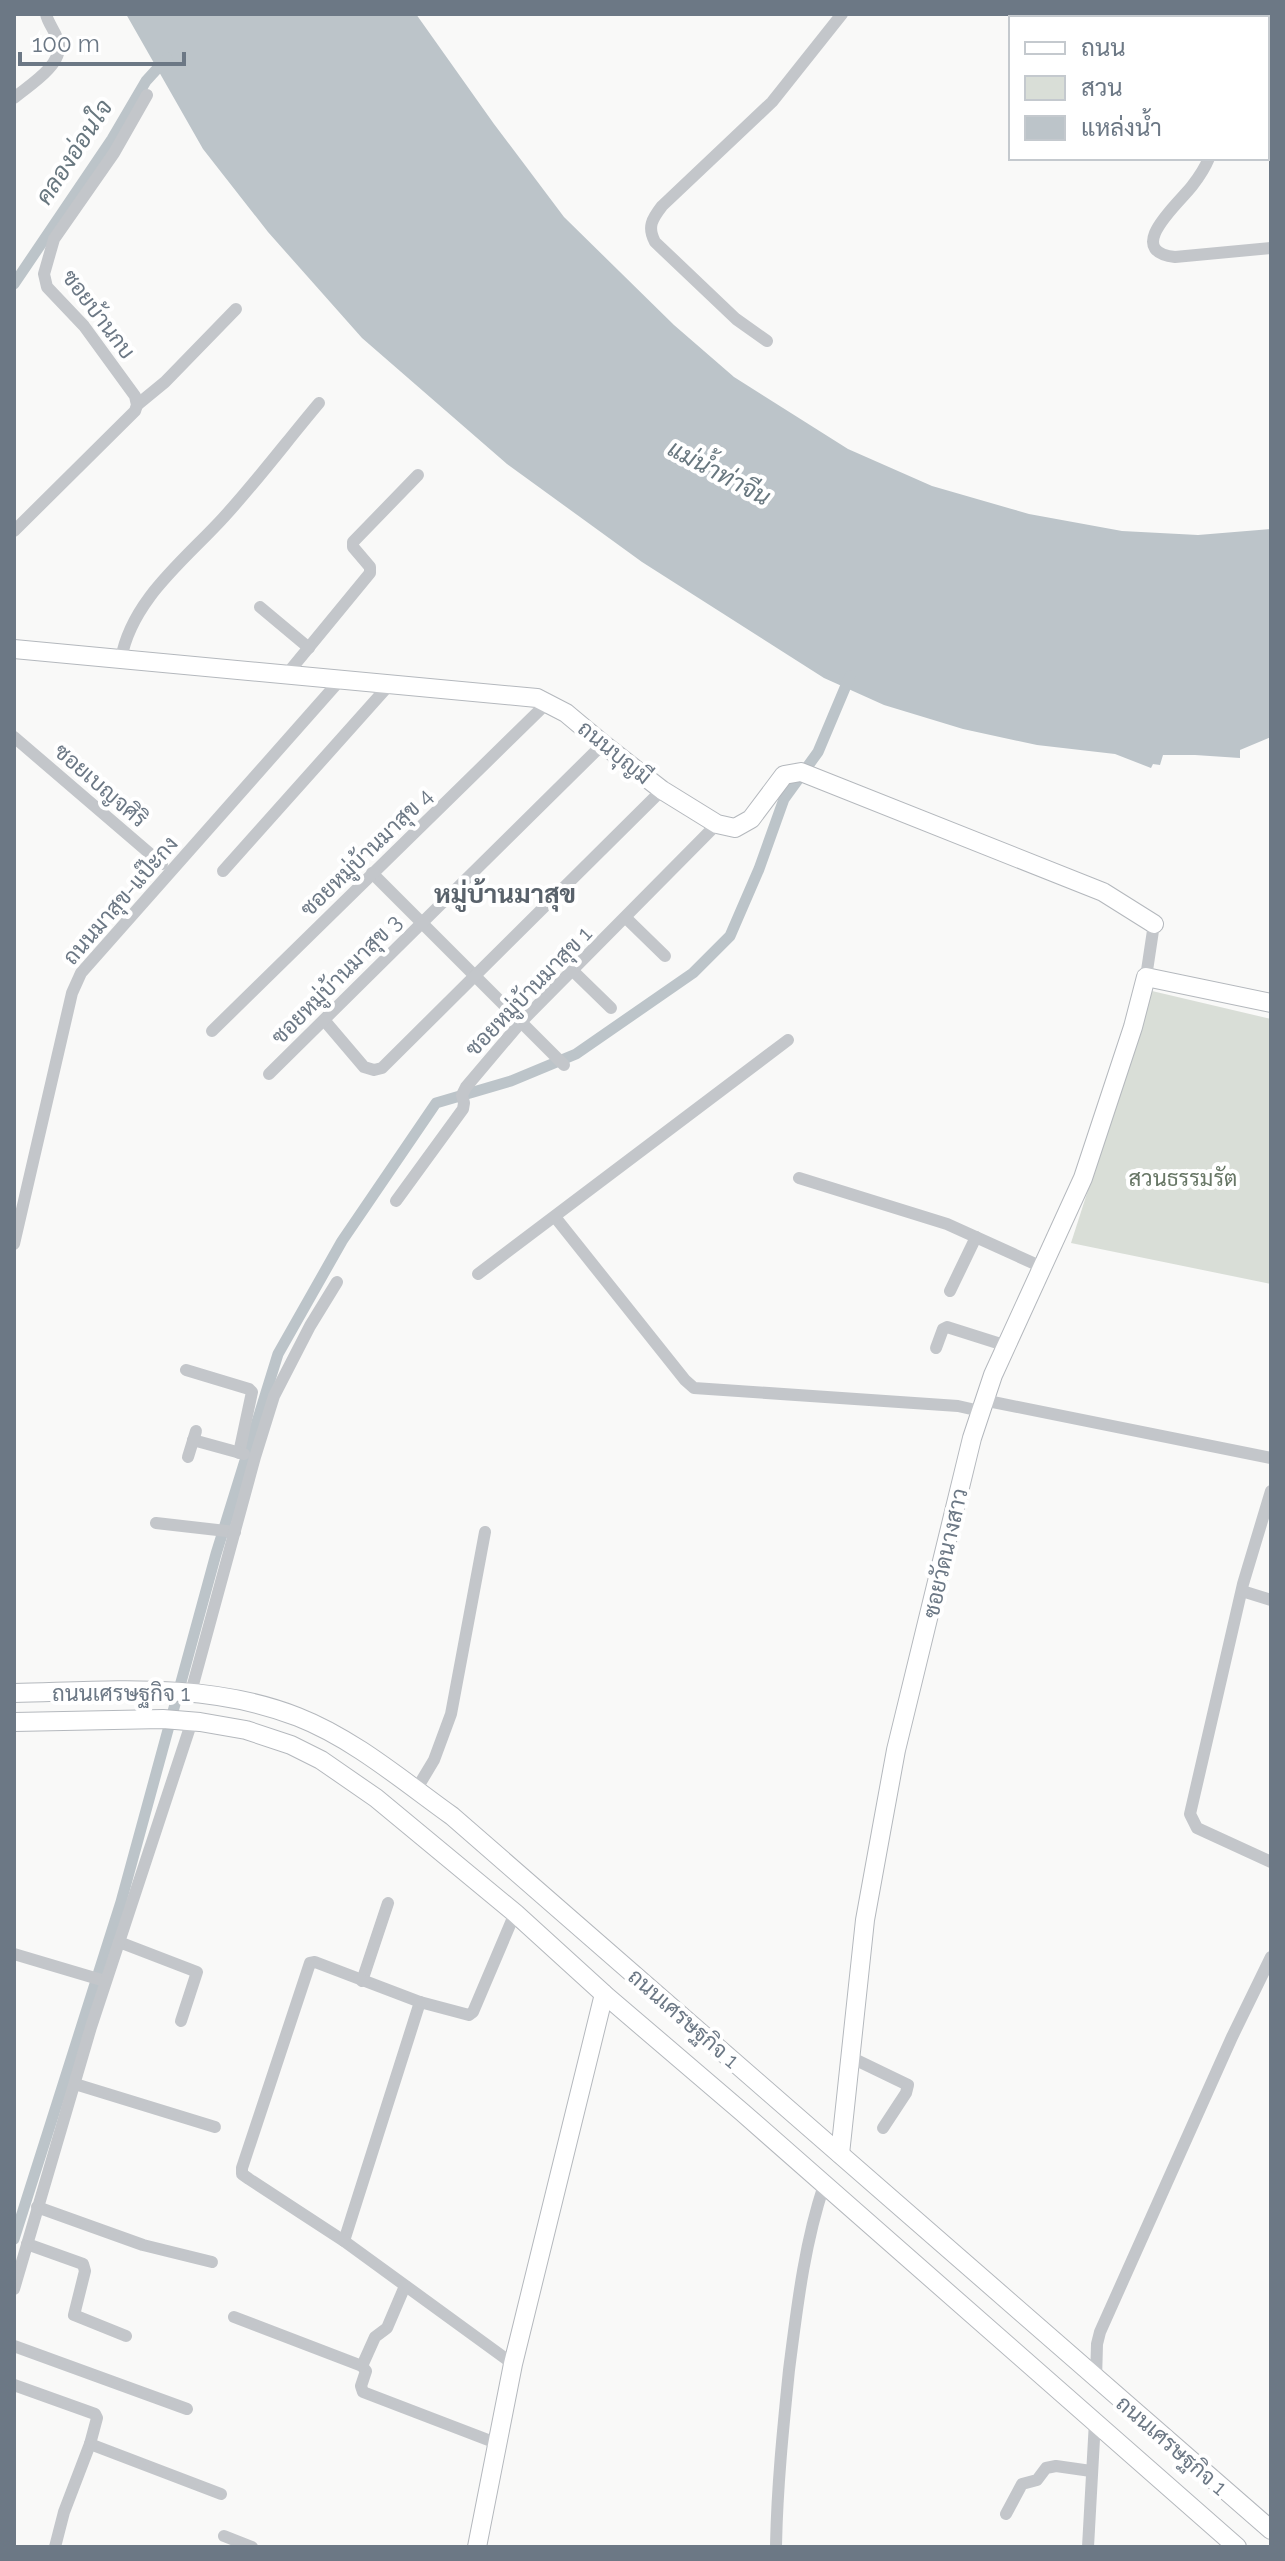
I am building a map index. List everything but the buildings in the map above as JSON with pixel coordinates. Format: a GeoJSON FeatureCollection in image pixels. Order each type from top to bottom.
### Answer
{"type":"FeatureCollection","features":[{"type":"Feature","properties":{"kind":"main road","name":"ถนนบุญมี"},"geometry":{"type":"LineString","coordinates":[[14,649],[524,695],[548,702],[566,713],[662,790],[717,824]]}},
{"type":"Feature","properties":{"kind":"main road"},"geometry":{"type":"LineString","coordinates":[[717,824],[735,828],[744,825],[784,775],[806,773],[1103,892],[1154,924]]}},
{"type":"Feature","properties":{"kind":"main road"},"geometry":{"type":"LineString","coordinates":[[1146,977],[1271,1003]]}},
{"type":"Feature","properties":{"kind":"main road","name":"ซอยวัดนางสาว"},"geometry":{"type":"LineString","coordinates":[[840,2154],[865,1920],[896,1750],[982,1406],[1083,1178],[1133,1027],[1146,977]]}},
{"type":"Feature","properties":{"kind":"main road","name":"ถนนเศรษฐกิจ 1"},"geometry":{"type":"LineString","coordinates":[[14,1691],[164,1690],[251,1702],[299,1717],[379,1763],[452,1816],[1271,2530]]}},
{"type":"Feature","properties":{"kind":"main road"},"geometry":{"type":"LineString","coordinates":[[14,1729],[163,1719]]}},
{"type":"Feature","properties":{"kind":"main road","name":"ถนนเศรษฐกิจ 1"},"geometry":{"type":"LineString","coordinates":[[14,1722],[192,1721],[246,1730],[291,1745],[321,1760],[376,1798],[515,1913],[1237,2547]]}},
{"type":"Feature","properties":{"kind":"main road"},"geometry":{"type":"LineString","coordinates":[[477,2547],[513,2364],[604,1994]]}},
{"type":"Feature","properties":{"kind":"main road"},"geometry":{"type":"LineString","coordinates":[[679,2059],[701,2033]]}},
{"type":"Feature","properties":{"kind":"street"},"geometry":{"type":"LineString","coordinates":[[14,98],[53,63],[58,53],[57,37],[46,14]]}},
{"type":"Feature","properties":{"kind":"street"},"geometry":{"type":"LineString","coordinates":[[767,341],[736,319],[655,242],[650,227],[662,206],[772,102],[842,14]]}},
{"type":"Feature","properties":{"kind":"street","name":"ซอยบ้านกบ"},"geometry":{"type":"LineString","coordinates":[[137,405],[135,396],[84,326],[47,287],[44,274],[54,239],[114,153],[147,95]]}},
{"type":"Feature","properties":{"kind":"street"},"geometry":{"type":"LineString","coordinates":[[1208,160],[1191,187],[1158,223],[1154,234],[1159,252],[1175,257],[1271,248]]}},
{"type":"Feature","properties":{"kind":"street"},"geometry":{"type":"LineString","coordinates":[[14,531],[236,309]]}},
{"type":"Feature","properties":{"kind":"street"},"geometry":{"type":"LineString","coordinates":[[121,659],[130,625],[158,587],[226,515],[319,403]]}},
{"type":"Feature","properties":{"kind":"street"},"geometry":{"type":"LineString","coordinates":[[287,674],[370,573],[370,567],[357,553],[353,542],[418,475]]}},
{"type":"Feature","properties":{"kind":"street"},"geometry":{"type":"LineString","coordinates":[[260,607],[309,648]]}},
{"type":"Feature","properties":{"kind":"street","name":"ถนนมาสุข-แป๊ะกง"},"geometry":{"type":"LineString","coordinates":[[14,1244],[75,983],[341,679]]}},
{"type":"Feature","properties":{"kind":"street"},"geometry":{"type":"LineString","coordinates":[[223,871],[390,684]]}},
{"type":"Feature","properties":{"kind":"street","name":"ซอยหมู่บ้านมาสุข 4"},"geometry":{"type":"LineString","coordinates":[[212,1031],[548,702]]}},
{"type":"Feature","properties":{"kind":"street","name":"ซอยเบญจศิริ"},"geometry":{"type":"LineString","coordinates":[[14,737],[162,864]]}},
{"type":"Feature","properties":{"kind":"street","name":"ซอยหมู่บ้านมาสุข 3"},"geometry":{"type":"LineString","coordinates":[[269,1074],[603,744]]}},
{"type":"Feature","properties":{"kind":"street"},"geometry":{"type":"LineString","coordinates":[[324,1020],[364,1067],[374,1070],[391,1060],[662,790]]}},
{"type":"Feature","properties":{"kind":"street","name":"ซอยหมู่บ้านมาสุข 1"},"geometry":{"type":"LineString","coordinates":[[396,1201],[463,1109],[462,1091],[521,1022],[717,824]]}},
{"type":"Feature","properties":{"kind":"street"},"geometry":{"type":"LineString","coordinates":[[372,873],[564,1065]]}},
{"type":"Feature","properties":{"kind":"street"},"geometry":{"type":"LineString","coordinates":[[626,918],[665,956]]}},
{"type":"Feature","properties":{"kind":"street"},"geometry":{"type":"LineString","coordinates":[[1146,977],[1154,924]]}},
{"type":"Feature","properties":{"kind":"street"},"geometry":{"type":"LineString","coordinates":[[573,971],[611,1008]]}},
{"type":"Feature","properties":{"kind":"street"},"geometry":{"type":"LineString","coordinates":[[478,1274],[788,1040]]}},
{"type":"Feature","properties":{"kind":"street"},"geometry":{"type":"LineString","coordinates":[[799,1178],[947,1224],[1044,1268]]}},
{"type":"Feature","properties":{"kind":"street"},"geometry":{"type":"LineString","coordinates":[[555,1217],[694,1388],[982,1406],[1271,1458]]}},
{"type":"Feature","properties":{"kind":"street"},"geometry":{"type":"LineString","coordinates":[[950,1291],[976,1237]]}},
{"type":"Feature","properties":{"kind":"street"},"geometry":{"type":"LineString","coordinates":[[191,1692],[274,1396],[337,1282]]}},
{"type":"Feature","properties":{"kind":"street"},"geometry":{"type":"LineString","coordinates":[[936,1348],[943,1329],[947,1327],[1007,1346]]}},
{"type":"Feature","properties":{"kind":"street"},"geometry":{"type":"LineString","coordinates":[[186,1370],[252,1392],[239,1453]]}},
{"type":"Feature","properties":{"kind":"street"},"geometry":{"type":"LineString","coordinates":[[188,1457],[195,1436],[255,1457]]}},
{"type":"Feature","properties":{"kind":"street"},"geometry":{"type":"LineString","coordinates":[[1271,1491],[1242,1591],[1190,1814],[1197,1828],[1271,1862]]}},
{"type":"Feature","properties":{"kind":"street"},"geometry":{"type":"LineString","coordinates":[[156,1523],[235,1532]]}},
{"type":"Feature","properties":{"kind":"street"},"geometry":{"type":"LineString","coordinates":[[416,1790],[434,1760],[451,1714],[485,1532]]}},
{"type":"Feature","properties":{"kind":"street"},"geometry":{"type":"LineString","coordinates":[[1242,1591],[1271,1600]]}},
{"type":"Feature","properties":{"kind":"street"},"geometry":{"type":"LineString","coordinates":[[14,2289],[105,1981],[192,1721]]}},
{"type":"Feature","properties":{"kind":"street"},"geometry":{"type":"LineString","coordinates":[[362,1981],[388,1903]]}},
{"type":"Feature","properties":{"kind":"street"},"geometry":{"type":"LineString","coordinates":[[513,2364],[344,2241],[242,2174],[242,2168],[310,1963],[315,1962],[463,2015],[473,2012],[515,1913]]}},
{"type":"Feature","properties":{"kind":"street"},"geometry":{"type":"LineString","coordinates":[[119,1942],[197,1972],[181,2021]]}},
{"type":"Feature","properties":{"kind":"street"},"geometry":{"type":"LineString","coordinates":[[14,1954],[105,1981]]}},
{"type":"Feature","properties":{"kind":"street"},"geometry":{"type":"LineString","coordinates":[[1096,2380],[1100,2332],[1271,1957]]}},
{"type":"Feature","properties":{"kind":"street"},"geometry":{"type":"LineString","coordinates":[[344,2241],[420,2002]]}},
{"type":"Feature","properties":{"kind":"street"},"geometry":{"type":"LineString","coordinates":[[850,2057],[908,2085],[883,2128]]}},
{"type":"Feature","properties":{"kind":"street"},"geometry":{"type":"LineString","coordinates":[[75,2084],[215,2127]]}},
{"type":"Feature","properties":{"kind":"street"},"geometry":{"type":"LineString","coordinates":[[776,2547],[781,2447],[796,2310],[812,2222],[824,2185]]}},
{"type":"Feature","properties":{"kind":"street"},"geometry":{"type":"LineString","coordinates":[[37,2207],[143,2245],[212,2262]]}},
{"type":"Feature","properties":{"kind":"street"},"geometry":{"type":"LineString","coordinates":[[27,2244],[85,2266],[74,2315],[126,2336]]}},
{"type":"Feature","properties":{"kind":"street"},"geometry":{"type":"LineString","coordinates":[[362,2366],[375,2337],[387,2328],[405,2286]]}},
{"type":"Feature","properties":{"kind":"street"},"geometry":{"type":"LineString","coordinates":[[234,2317],[362,2366],[366,2371],[361,2386],[363,2392],[496,2443]]}},
{"type":"Feature","properties":{"kind":"street"},"geometry":{"type":"LineString","coordinates":[[14,2346],[187,2409]]}},
{"type":"Feature","properties":{"kind":"street"},"geometry":{"type":"LineString","coordinates":[[14,2385],[95,2414],[97,2424],[64,2512],[55,2547]]}},
{"type":"Feature","properties":{"kind":"street"},"geometry":{"type":"LineString","coordinates":[[1088,2547],[1095,2421]]}},
{"type":"Feature","properties":{"kind":"street"},"geometry":{"type":"LineString","coordinates":[[90,2444],[221,2494]]}},
{"type":"Feature","properties":{"kind":"street"},"geometry":{"type":"LineString","coordinates":[[1006,2514],[1022,2484],[1037,2480],[1046,2468],[1056,2466],[1091,2471]]}},
{"type":"Feature","properties":{"kind":"street"},"geometry":{"type":"LineString","coordinates":[[224,2536],[252,2547]]}},
{"type":"Feature","properties":{"kind":"green space","name":"สวนธรรมรัต"},"geometry":{"type":"Polygon","coordinates":[[[1152,991],[1271,1019],[1271,1284],[1071,1243],[1152,991]]]}},
{"type":"Feature","properties":{"kind":"water","name":"แม่น้ำท่าจีน"},"geometry":{"type":"Polygon","coordinates":[[[126,14],[416,14],[564,217],[674,325],[734,377],[848,449],[932,486],[1029,514],[1122,531],[1198,535],[1271,529],[1271,737],[1240,750],[1240,758],[1163,755],[1160,765],[1153,764],[1151,768],[1115,754],[1037,745],[963,729],[884,705],[824,678],[642,562],[507,464],[362,338],[268,232],[203,149],[126,14]]]}},
{"type":"Feature","properties":{"kind":"waterway","name":"คลองอ่อนใจ"},"geometry":{"type":"LineString","coordinates":[[14,284],[112,139],[146,81],[167,58]]}},
{"type":"Feature","properties":{"kind":"waterway"},"geometry":{"type":"LineString","coordinates":[[14,2239],[121,1902],[216,1554],[278,1354],[342,1241],[436,1103],[511,1081],[576,1054],[693,973],[730,936],[759,869],[784,799],[818,752],[850,676]]}},
{"type":"Feature","properties":{"kind":"district","name":"หมู่บ้านมาสุข"},"geometry":{"type":"Point","coordinates":[505,894]}}]}
